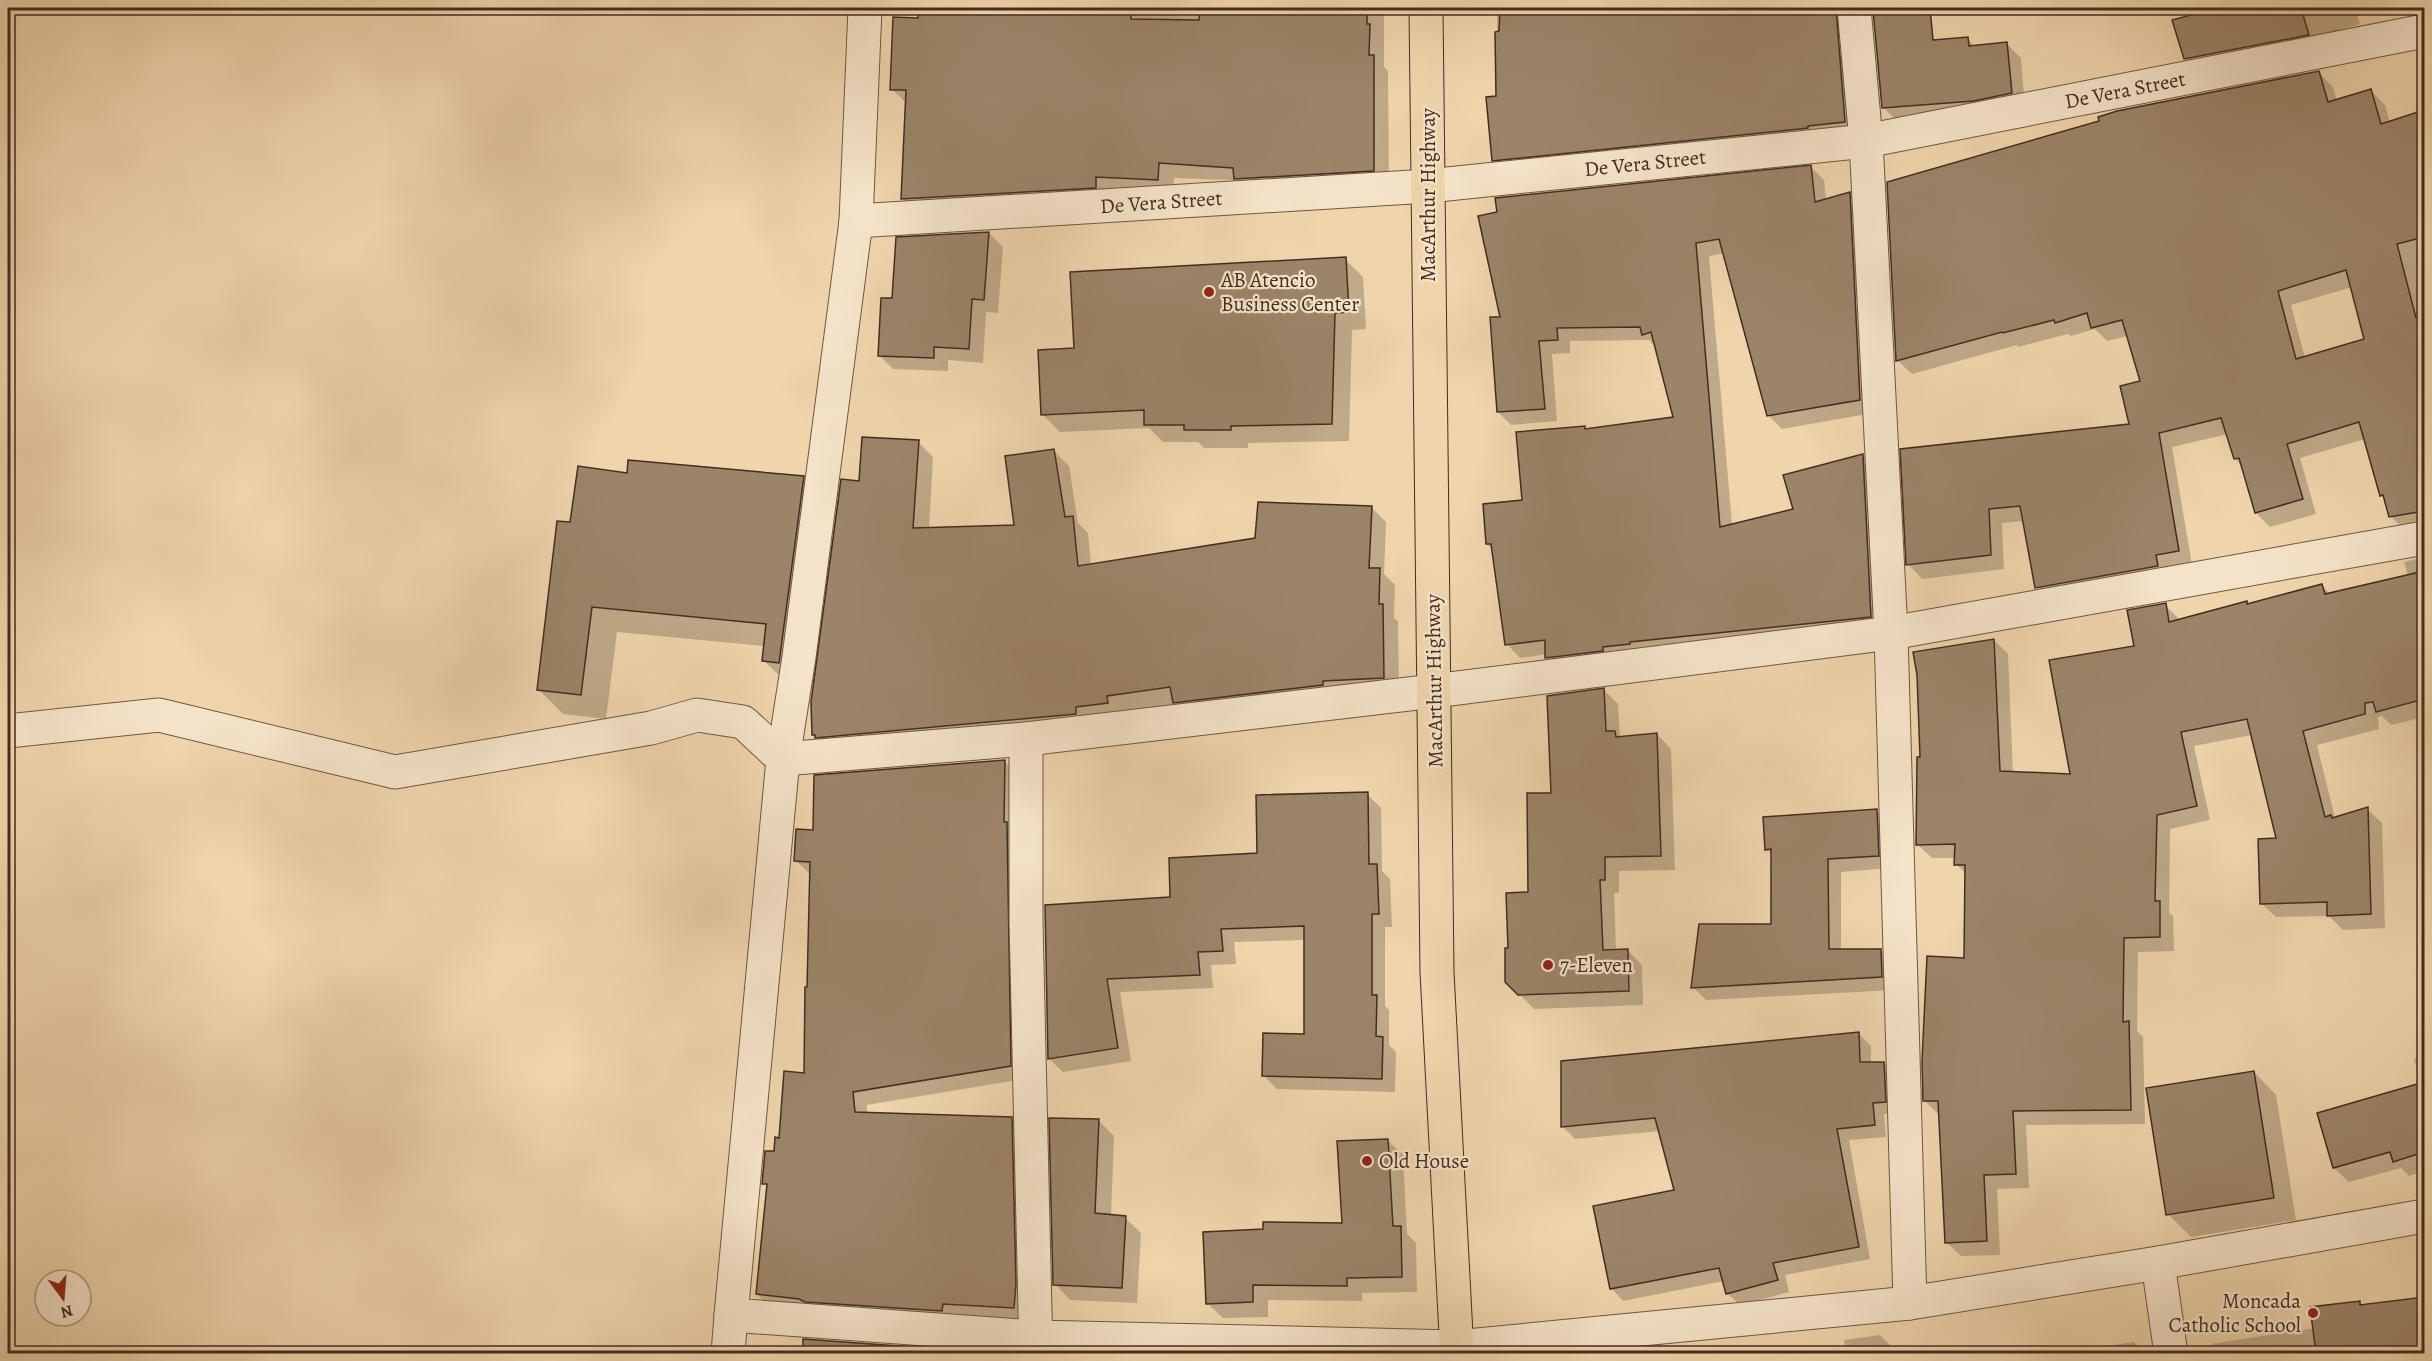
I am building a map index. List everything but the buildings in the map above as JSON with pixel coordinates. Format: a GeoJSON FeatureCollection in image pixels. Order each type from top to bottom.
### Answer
{"type":"FeatureCollection","features":[{"type":"Feature","properties":{"kind":"highway","name":"MacArthur Highway"},"geometry":{"type":"LineString","coordinates":[[1426,8],[1437,972],[1456,1350]]}},
{"type":"Feature","properties":{"kind":"street"},"geometry":{"type":"LineString","coordinates":[[728,1353],[783,759],[800,657],[856,221],[865,8]]}},
{"type":"Feature","properties":{"kind":"street"},"geometry":{"type":"LineString","coordinates":[[1854,8],[1866,141],[1891,633],[1910,1303]]}},
{"type":"Feature","properties":{"kind":"street","name":"De Vera Street"},"geometry":{"type":"LineString","coordinates":[[856,221],[1428,186],[1866,141],[2424,31]]}},
{"type":"Feature","properties":{"kind":"street"},"geometry":{"type":"LineString","coordinates":[[8,731],[159,715],[395,772],[651,728],[697,715],[744,722],[783,759],[1026,739],[1434,691],[1891,633],[2424,538]]}},
{"type":"Feature","properties":{"kind":"street"},"geometry":{"type":"LineString","coordinates":[[1026,739],[1026,922],[1036,1345]]}},
{"type":"Feature","properties":{"kind":"street"},"geometry":{"type":"LineString","coordinates":[[731,1315],[1036,1345],[1456,1350],[1910,1303],[2158,1263],[2424,1216]]}},
{"type":"Feature","properties":{"kind":"street"},"geometry":{"type":"LineString","coordinates":[[2158,1263],[2171,1353]]}},
{"type":"Feature","properties":{"kind":"place","name":"AB Atencio Business Center"},"geometry":{"type":"Point","coordinates":[1209,292]}},
{"type":"Feature","properties":{"kind":"place","name":"7-Eleven"},"geometry":{"type":"Point","coordinates":[1548,965]}},
{"type":"Feature","properties":{"kind":"place","name":"Old House"},"geometry":{"type":"Point","coordinates":[1367,1161]}},
{"type":"Feature","properties":{"kind":"place","name":"Moncada Catholic School"},"geometry":{"type":"Point","coordinates":[2313,1313]}}]}
